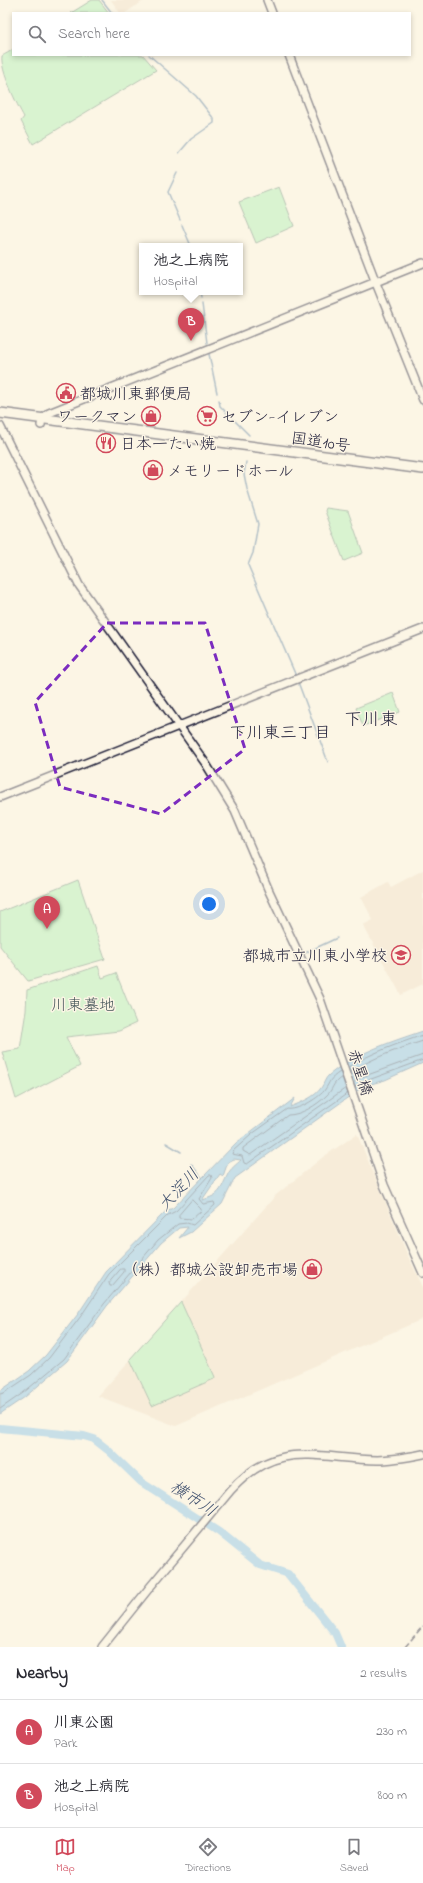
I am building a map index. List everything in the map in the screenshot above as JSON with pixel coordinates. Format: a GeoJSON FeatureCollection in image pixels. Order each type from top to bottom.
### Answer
{"type":"FeatureCollection","features":[{"type":"Feature","properties":{"kind":"highway","name":"国道10号"},"geometry":{"type":"LineString","coordinates":[[0,414],[41,422],[423,475]]}},
{"type":"Feature","properties":{"kind":"highway","name":"国道10号"},"geometry":{"type":"LineString","coordinates":[[0,419],[41,422],[423,469]]}},
{"type":"Feature","properties":{"kind":"street"},"geometry":{"type":"LineString","coordinates":[[267,0],[272,12]]}},
{"type":"Feature","properties":{"kind":"street"},"geometry":{"type":"LineString","coordinates":[[289,56],[376,283],[423,400]]}},
{"type":"Feature","properties":{"kind":"street"},"geometry":{"type":"LineString","coordinates":[[41,422],[49,412],[423,263]]}},
{"type":"Feature","properties":{"kind":"street","name":"赤星橋"},"geometry":{"type":"LineString","coordinates":[[0,426],[79,585],[131,661],[179,726],[224,791],[235,811],[269,891],[320,999],[384,1185],[423,1273]]}},
{"type":"Feature","properties":{"kind":"street"},"geometry":{"type":"LineString","coordinates":[[0,797],[423,629]]}},
{"type":"Feature","properties":{"kind":"street"},"geometry":{"type":"LineString","coordinates":[[102,1647],[239,1481],[260,1465],[284,1456],[315,1454],[379,1460],[423,1454]]}},
{"type":"Feature","properties":{"kind":"highlighted area"},"geometry":{"type":"Polygon","coordinates":[[[107,623],[205,623],[245,749],[161,814],[60,787],[35,702],[107,623]]]}},
{"type":"Feature","properties":{"kind":"shaded area"},"geometry":{"type":"Polygon","coordinates":[[[111,0],[145,0],[127,12],[119,12],[111,0]]]}},
{"type":"Feature","properties":{"kind":"shaded area","name":"都城市立川東小学校"},"geometry":{"type":"Polygon","coordinates":[[[423,870],[423,984],[401,995],[363,925],[373,920],[361,897],[388,882],[391,887],[423,870]]]}},
{"type":"Feature","properties":{"kind":"shaded area","name":"（株）都城公設卸売市場"},"geometry":{"type":"Polygon","coordinates":[[[357,1134],[408,1256],[423,1287],[423,1319],[176,1426],[98,1396],[276,1195],[323,1157],[357,1134]]]}},
{"type":"Feature","properties":{"kind":"green space"},"geometry":{"type":"Polygon","coordinates":[[[92,0],[99,0],[108,12],[73,12],[92,0]]]}},
{"type":"Feature","properties":{"kind":"green space"},"geometry":{"type":"Polygon","coordinates":[[[12,50],[12,56],[144,56],[156,70],[33,144],[21,121],[24,117],[6,78],[2,56],[12,50]]]}},
{"type":"Feature","properties":{"kind":"green space"},"geometry":{"type":"Polygon","coordinates":[[[279,187],[294,226],[256,243],[239,202],[279,187]]]}},
{"type":"Feature","properties":{"kind":"green space"},"geometry":{"type":"Polygon","coordinates":[[[326,508],[348,511],[363,553],[344,561],[325,511],[326,508]]]}},
{"type":"Feature","properties":{"kind":"green space"},"geometry":{"type":"Polygon","coordinates":[[[393,693],[400,712],[363,726],[356,708],[393,693]]]}},
{"type":"Feature","properties":{"kind":"green space"},"geometry":{"type":"Polygon","coordinates":[[[78,880],[105,959],[28,981],[0,946],[0,912],[78,880]]]}},
{"type":"Feature","properties":{"kind":"green space","name":"川東墓地"},"geometry":{"type":"Polygon","coordinates":[[[98,966],[102,978],[116,973],[136,1023],[119,1031],[66,1037],[80,1066],[16,1099],[2,1052],[20,1049],[26,1011],[27,990],[98,966]]]}},
{"type":"Feature","properties":{"kind":"green space"},"geometry":{"type":"Polygon","coordinates":[[[181,1302],[215,1377],[214,1379],[152,1406],[130,1359],[181,1302]]]}},
{"type":"Feature","properties":{"kind":"water"},"geometry":{"type":"Polygon","coordinates":[[[423,1031],[423,1063],[385,1080],[364,1086],[235,1178],[222,1204],[191,1232],[179,1238],[188,1227],[179,1228],[161,1243],[107,1306],[67,1361],[25,1397],[0,1414],[0,1391],[29,1371],[46,1355],[78,1314],[106,1272],[166,1211],[173,1208],[236,1143],[295,1098],[290,1107],[315,1094],[321,1088],[328,1076],[339,1067],[361,1054],[423,1031]],[[234,1159],[228,1162],[223,1176],[220,1174],[202,1200],[213,1196],[219,1191],[229,1172],[241,1160],[234,1159]]]}},
{"type":"Feature","properties":{"kind":"waterway"},"geometry":{"type":"LineString","coordinates":[[102,0],[111,12]]}},
{"type":"Feature","properties":{"kind":"waterway"},"geometry":{"type":"LineString","coordinates":[[150,56],[196,96],[214,119],[214,123],[191,139],[179,153]]}},
{"type":"Feature","properties":{"kind":"waterway"},"geometry":{"type":"LineString","coordinates":[[177,173],[168,192],[180,220]]}},
{"type":"Feature","properties":{"kind":"waterway"},"geometry":{"type":"LineString","coordinates":[[182,225],[190,243]]}},
{"type":"Feature","properties":{"kind":"waterway"},"geometry":{"type":"LineString","coordinates":[[202,304],[207,343]]}},
{"type":"Feature","properties":{"kind":"waterway"},"geometry":{"type":"LineString","coordinates":[[209,354],[217,393]]}},
{"type":"Feature","properties":{"kind":"waterway"},"geometry":{"type":"LineString","coordinates":[[219,400],[220,406],[249,435]]}},
{"type":"Feature","properties":{"kind":"waterway"},"geometry":{"type":"LineString","coordinates":[[246,462],[244,474],[258,524],[253,553],[248,565],[296,676]]}},
{"type":"Feature","properties":{"kind":"waterway"},"geometry":{"type":"LineString","coordinates":[[298,682],[328,762]]}},
{"type":"Feature","properties":{"kind":"waterway"},"geometry":{"type":"LineString","coordinates":[[305,953],[337,938]]}},
{"type":"Feature","properties":{"kind":"waterway"},"geometry":{"type":"LineString","coordinates":[[166,1143],[181,1152]]}},
{"type":"Feature","properties":{"kind":"waterway","name":"大淀川"},"geometry":{"type":"LineString","coordinates":[[191,1164],[202,1178]]}},
{"type":"Feature","properties":{"kind":"waterway","name":"横市川"},"geometry":{"type":"LineString","coordinates":[[0,1428],[84,1436],[94,1439],[108,1450],[141,1482],[219,1532],[260,1565],[288,1574],[335,1633],[341,1647]]}},
{"type":"Feature","properties":{"kind":"railway"},"geometry":{"type":"LineString","coordinates":[[405,1647],[423,1626]]}},
{"type":"Feature","properties":{"kind":"place","name":"池之上病院"},"geometry":{"type":"Point","coordinates":[191,341]}},
{"type":"Feature","properties":{"kind":"place","name":"都城川東郵便局"},"geometry":{"type":"Point","coordinates":[66,393]}},
{"type":"Feature","properties":{"kind":"place","name":"ワークマン"},"geometry":{"type":"Point","coordinates":[151,416]}},
{"type":"Feature","properties":{"kind":"place","name":"セブン-イレブン"},"geometry":{"type":"Point","coordinates":[207,416]}},
{"type":"Feature","properties":{"kind":"place","name":"日本一たい焼"},"geometry":{"type":"Point","coordinates":[106,443]}},
{"type":"Feature","properties":{"kind":"place","name":"メモリードホール"},"geometry":{"type":"Point","coordinates":[153,470]}},
{"type":"Feature","properties":{"kind":"place","name":"川東公園"},"geometry":{"type":"Point","coordinates":[47,929]}},
{"type":"Feature","properties":{"kind":"place","name":"都城市立川東小学校"},"geometry":{"type":"Point","coordinates":[401,955]}},
{"type":"Feature","properties":{"kind":"place","name":"（株）都城公設卸売市場"},"geometry":{"type":"Point","coordinates":[312,1269]}},
{"type":"Feature","properties":{"kind":"district","name":"下川東"},"geometry":{"type":"Point","coordinates":[371,719]}},
{"type":"Feature","properties":{"kind":"district","name":"下川東三丁目"},"geometry":{"type":"Point","coordinates":[280,732]}}]}
